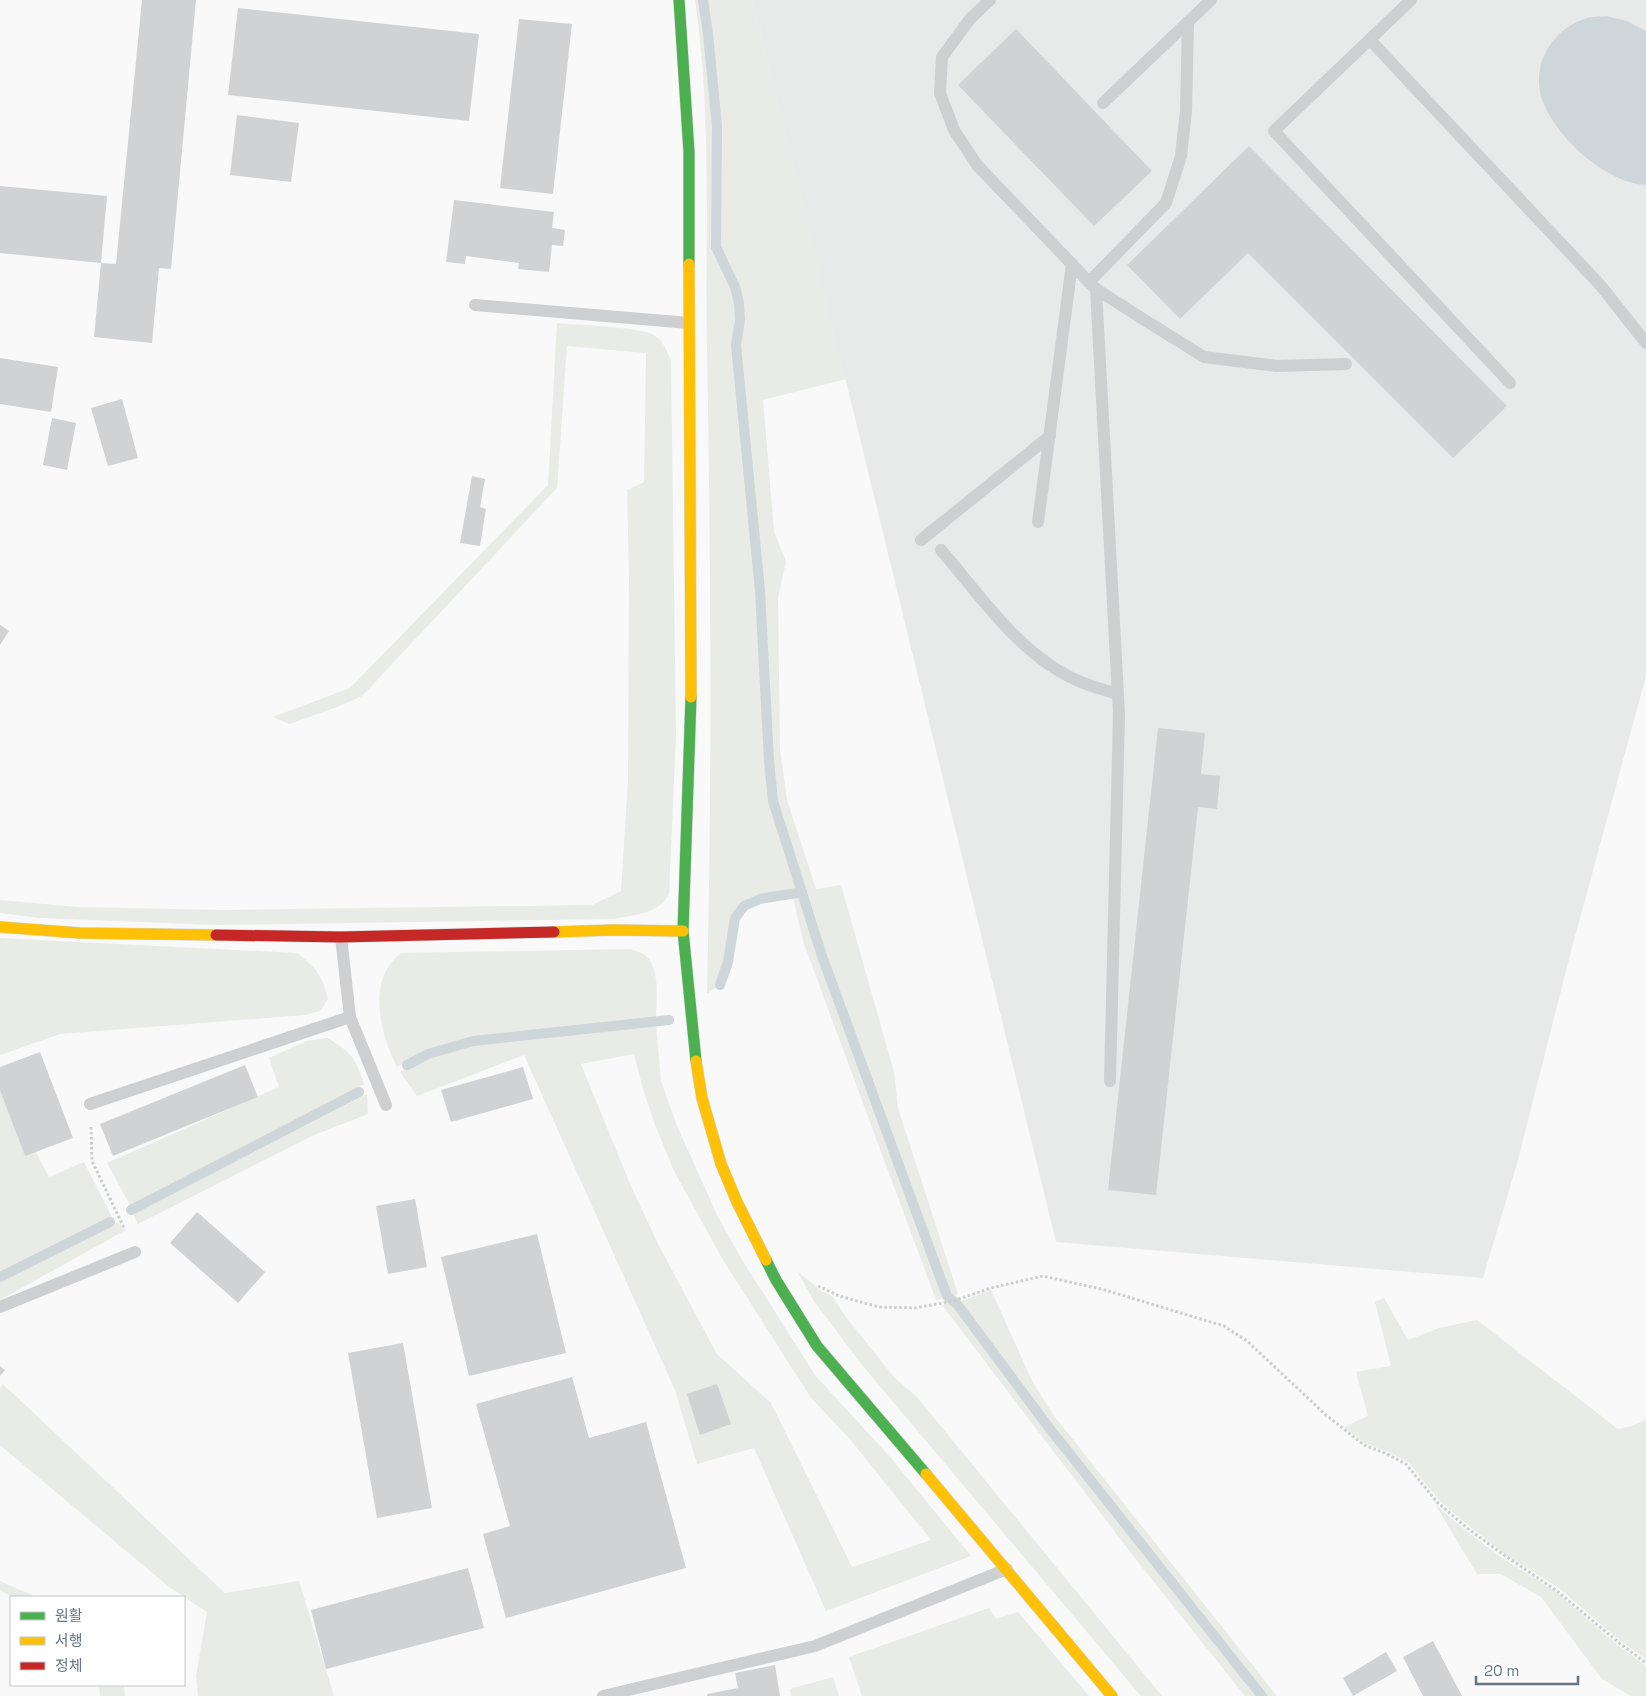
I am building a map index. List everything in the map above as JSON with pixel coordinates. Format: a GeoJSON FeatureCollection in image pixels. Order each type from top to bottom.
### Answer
{"type":"FeatureCollection","features":[{"type":"Feature","properties":{"kind":"street"},"geometry":{"type":"LineString","coordinates":[[679,0],[689,152],[692,599],[691,723],[683,931],[696,1065],[702,1098],[721,1164],[737,1202],[776,1280],[817,1346],[1007,1569],[1112,1696]]}},
{"type":"Feature","properties":{"kind":"street"},"geometry":{"type":"LineString","coordinates":[[0,927],[80,933],[341,937],[613,930],[683,931]]}},
{"type":"Feature","properties":{"kind":"lane"},"geometry":{"type":"LineString","coordinates":[[990,0],[970,19],[942,56],[940,93],[954,130],[977,165],[1092,285],[1204,357],[1277,366],[1346,364]]}},
{"type":"Feature","properties":{"kind":"lane"},"geometry":{"type":"LineString","coordinates":[[1103,103],[1211,0]]}},
{"type":"Feature","properties":{"kind":"lane"},"geometry":{"type":"LineString","coordinates":[[1411,0],[1274,131],[1510,383]]}},
{"type":"Feature","properties":{"kind":"lane"},"geometry":{"type":"LineString","coordinates":[[1110,1081],[1119,714],[1092,285],[1166,203],[1182,156],[1186,111],[1188,22]]}},
{"type":"Feature","properties":{"kind":"lane"},"geometry":{"type":"LineString","coordinates":[[1370,40],[1601,286],[1646,343]]}},
{"type":"Feature","properties":{"kind":"lane"},"geometry":{"type":"LineString","coordinates":[[1038,522],[1072,264]]}},
{"type":"Feature","properties":{"kind":"lane"},"geometry":{"type":"LineString","coordinates":[[475,305],[689,323]]}},
{"type":"Feature","properties":{"kind":"lane"},"geometry":{"type":"LineString","coordinates":[[921,540],[1050,436]]}},
{"type":"Feature","properties":{"kind":"lane"},"geometry":{"type":"LineString","coordinates":[[941,550],[1017,639],[1067,675],[1091,686],[1118,694]]}},
{"type":"Feature","properties":{"kind":"lane"},"geometry":{"type":"LineString","coordinates":[[341,937],[350,1017],[386,1105]]}},
{"type":"Feature","properties":{"kind":"lane"},"geometry":{"type":"LineString","coordinates":[[90,1104],[350,1017]]}},
{"type":"Feature","properties":{"kind":"lane"},"geometry":{"type":"LineString","coordinates":[[0,1307],[134,1252]]}},
{"type":"Feature","properties":{"kind":"lane"},"geometry":{"type":"LineString","coordinates":[[604,1696],[815,1646],[1007,1569]]}},
{"type":"Feature","properties":{"kind":"path"},"geometry":{"type":"LineString","coordinates":[[90,1104],[92,1161],[134,1252]]}},
{"type":"Feature","properties":{"kind":"path"},"geometry":{"type":"LineString","coordinates":[[814,1282],[821,1288],[839,1296],[879,1307],[915,1308],[953,1301],[991,1288],[1043,1276],[1105,1290],[1224,1326],[1246,1341],[1326,1415],[1364,1445],[1388,1454],[1406,1464],[1437,1502],[1467,1528],[1557,1591],[1646,1663]]}},
{"type":"Feature","properties":{"kind":"shaded area"},"geometry":{"type":"Polygon","coordinates":[[[695,0],[701,0],[714,126],[714,246],[726,268],[737,305],[734,345],[758,595],[766,764],[770,801],[797,890],[759,896],[739,906],[731,920],[725,963],[717,987],[707,994],[710,672],[707,175],[704,87],[695,0]]]}},
{"type":"Feature","properties":{"kind":"shaded area"},"geometry":{"type":"Polygon","coordinates":[[[706,0],[753,0],[846,379],[763,400],[774,531],[786,562],[778,597],[780,749],[787,800],[816,889],[841,885],[894,1072],[898,1108],[958,1294],[954,1296],[948,1293],[894,1145],[803,890],[775,801],[771,761],[764,591],[738,343],[741,303],[737,285],[729,265],[718,246],[718,126],[711,33],[706,0]]]}},
{"type":"Feature","properties":{"kind":"shaded area"},"geometry":{"type":"Polygon","coordinates":[[[753,0],[1646,0],[1646,676],[1570,955],[1518,1160],[1483,1278],[1056,1242],[753,0]]]}},
{"type":"Feature","properties":{"kind":"shaded area"},"geometry":{"type":"Polygon","coordinates":[[[1607,16],[1627,21],[1646,31],[1646,185],[1615,176],[1600,167],[1571,144],[1550,116],[1543,102],[1540,89],[1539,76],[1541,64],[1546,52],[1561,32],[1587,18],[1607,16]]]}},
{"type":"Feature","properties":{"kind":"shaded area"},"geometry":{"type":"Polygon","coordinates":[[[557,323],[622,328],[646,332],[660,340],[671,361],[676,736],[669,894],[664,901],[652,910],[614,919],[216,925],[40,918],[0,913],[0,900],[77,907],[225,910],[592,905],[621,891],[628,780],[629,574],[627,490],[644,482],[646,353],[567,346],[557,488],[362,696],[289,724],[273,717],[350,688],[548,485],[557,323]]]}},
{"type":"Feature","properties":{"kind":"shaded area"},"geometry":{"type":"Polygon","coordinates":[[[800,897],[818,958],[943,1295],[941,1299],[936,1300],[804,944],[793,898],[800,897]]]}},
{"type":"Feature","properties":{"kind":"shaded area"},"geometry":{"type":"Polygon","coordinates":[[[0,938],[297,953],[317,973],[328,999],[320,1011],[305,1015],[60,1034],[0,1055],[0,938]]]}},
{"type":"Feature","properties":{"kind":"shaded area"},"geometry":{"type":"Polygon","coordinates":[[[630,949],[640,952],[650,960],[656,976],[656,1020],[473,1038],[427,1051],[397,1067],[382,1023],[380,992],[383,977],[390,964],[401,953],[630,949]]]}},
{"type":"Feature","properties":{"kind":"shaded area"},"geometry":{"type":"Polygon","coordinates":[[[656,1024],[661,1081],[677,1126],[718,1217],[741,1258],[815,1375],[890,1457],[971,1556],[826,1611],[754,1448],[697,1464],[675,1390],[524,1055],[417,1096],[400,1072],[430,1056],[474,1043],[656,1024]],[[634,1054],[581,1064],[630,1184],[659,1246],[717,1354],[771,1403],[852,1567],[931,1540],[849,1438],[811,1398],[723,1260],[674,1171],[643,1089],[634,1054]]]}},
{"type":"Feature","properties":{"kind":"shaded area"},"geometry":{"type":"Polygon","coordinates":[[[327,1038],[352,1056],[364,1084],[131,1207],[107,1163],[279,1087],[269,1058],[307,1041],[327,1038]]]}},
{"type":"Feature","properties":{"kind":"shaded area"},"geometry":{"type":"Polygon","coordinates":[[[0,1085],[49,1177],[84,1162],[112,1217],[0,1273],[0,1085]]]}},
{"type":"Feature","properties":{"kind":"shaded area"},"geometry":{"type":"Polygon","coordinates":[[[367,1094],[368,1114],[312,1136],[138,1224],[133,1214],[367,1094]]]}},
{"type":"Feature","properties":{"kind":"shaded area"},"geometry":{"type":"Polygon","coordinates":[[[118,1222],[124,1231],[0,1300],[0,1280],[118,1222]]]}},
{"type":"Feature","properties":{"kind":"shaded area"},"geometry":{"type":"Polygon","coordinates":[[[797,1271],[821,1291],[832,1296],[846,1317],[894,1377],[917,1397],[1162,1696],[1141,1696],[862,1365],[814,1301],[797,1271]]]}},
{"type":"Feature","properties":{"kind":"shaded area"},"geometry":{"type":"Polygon","coordinates":[[[991,1290],[1033,1383],[1055,1417],[1277,1696],[1263,1696],[1050,1426],[959,1302],[991,1290]]]}},
{"type":"Feature","properties":{"kind":"shaded area"},"geometry":{"type":"Polygon","coordinates":[[[1384,1298],[1408,1340],[1439,1328],[1477,1320],[1618,1429],[1632,1426],[1646,1419],[1646,1659],[1619,1640],[1559,1588],[1505,1554],[1469,1526],[1439,1500],[1408,1462],[1365,1443],[1344,1427],[1368,1416],[1356,1372],[1391,1366],[1375,1302],[1384,1298]]]}},
{"type":"Feature","properties":{"kind":"shaded area"},"geometry":{"type":"Polygon","coordinates":[[[953,1302],[1103,1501],[1258,1696],[1245,1696],[1134,1557],[942,1305],[953,1302]]]}},
{"type":"Feature","properties":{"kind":"shaded area"},"geometry":{"type":"Polygon","coordinates":[[[3,1384],[225,1593],[299,1581],[334,1696],[198,1696],[196,1676],[207,1612],[168,1586],[0,1446],[0,1388],[3,1384]]]}},
{"type":"Feature","properties":{"kind":"shaded area"},"geometry":{"type":"Polygon","coordinates":[[[1435,1504],[1502,1558],[1556,1592],[1616,1644],[1646,1666],[1646,1696],[1631,1696],[1602,1679],[1541,1597],[1501,1574],[1477,1574],[1435,1504]]]}},
{"type":"Feature","properties":{"kind":"shaded area"},"geometry":{"type":"Polygon","coordinates":[[[0,1581],[34,1596],[12,1596],[0,1591],[0,1581]]]}},
{"type":"Feature","properties":{"kind":"shaded area"},"geometry":{"type":"Polygon","coordinates":[[[989,1608],[996,1619],[1018,1612],[1089,1696],[862,1696],[849,1657],[989,1608]]]}},
{"type":"Feature","properties":{"kind":"shaded area"},"geometry":{"type":"Polygon","coordinates":[[[833,1677],[839,1696],[791,1696],[790,1689],[833,1677]]]}},
{"type":"Feature","properties":{"kind":"shaded area"},"geometry":{"type":"Polygon","coordinates":[[[99,1686],[124,1686],[125,1696],[100,1696],[99,1686]]]}},
{"type":"Feature","properties":{"kind":"building"},"geometry":{"type":"Polygon","coordinates":[[[142,0],[196,0],[171,269],[159,268],[152,343],[94,337],[101,263],[116,264],[142,0]]]}},
{"type":"Feature","properties":{"kind":"building"},"geometry":{"type":"Polygon","coordinates":[[[238,8],[479,34],[469,121],[228,95],[238,8]]]}},
{"type":"Feature","properties":{"kind":"building"},"geometry":{"type":"Polygon","coordinates":[[[519,19],[572,24],[553,194],[500,188],[519,19]]]}},
{"type":"Feature","properties":{"kind":"building"},"geometry":{"type":"Polygon","coordinates":[[[1016,29],[1152,171],[1094,226],[958,85],[1016,29]]]}},
{"type":"Feature","properties":{"kind":"building"},"geometry":{"type":"Polygon","coordinates":[[[237,115],[299,123],[291,182],[230,175],[237,115]]]}},
{"type":"Feature","properties":{"kind":"building"},"geometry":{"type":"Polygon","coordinates":[[[1249,146],[1507,406],[1453,458],[1248,253],[1180,319],[1127,265],[1249,146]]]}},
{"type":"Feature","properties":{"kind":"building"},"geometry":{"type":"Polygon","coordinates":[[[0,186],[107,196],[101,263],[0,253],[0,186]]]}},
{"type":"Feature","properties":{"kind":"building"},"geometry":{"type":"Polygon","coordinates":[[[454,200],[554,212],[552,228],[565,230],[563,246],[552,245],[549,272],[518,269],[519,263],[466,256],[465,264],[446,262],[454,200]]]}},
{"type":"Feature","properties":{"kind":"building"},"geometry":{"type":"Polygon","coordinates":[[[0,358],[58,367],[51,412],[0,404],[0,358]]]}},
{"type":"Feature","properties":{"kind":"building"},"geometry":{"type":"Polygon","coordinates":[[[122,399],[138,458],[108,466],[91,408],[122,399]]]}},
{"type":"Feature","properties":{"kind":"building"},"geometry":{"type":"Polygon","coordinates":[[[52,418],[76,423],[67,470],[43,465],[52,418]]]}},
{"type":"Feature","properties":{"kind":"building"},"geometry":{"type":"Polygon","coordinates":[[[472,476],[485,479],[480,507],[486,509],[480,546],[460,543],[472,476]]]}},
{"type":"Feature","properties":{"kind":"building"},"geometry":{"type":"Polygon","coordinates":[[[0,625],[9,631],[0,645],[0,625]]]}},
{"type":"Feature","properties":{"kind":"building"},"geometry":{"type":"Polygon","coordinates":[[[1158,728],[1205,733],[1201,774],[1220,776],[1217,809],[1198,807],[1156,1195],[1108,1190],[1158,728]]]}},
{"type":"Feature","properties":{"kind":"building"},"geometry":{"type":"Polygon","coordinates":[[[40,1052],[73,1138],[25,1156],[0,1090],[0,1067],[40,1052]]]}},
{"type":"Feature","properties":{"kind":"building"},"geometry":{"type":"Polygon","coordinates":[[[245,1065],[258,1097],[113,1156],[100,1124],[245,1065]]]}},
{"type":"Feature","properties":{"kind":"building"},"geometry":{"type":"Polygon","coordinates":[[[523,1067],[533,1099],[451,1122],[441,1090],[523,1067]]]}},
{"type":"Feature","properties":{"kind":"building"},"geometry":{"type":"Polygon","coordinates":[[[415,1199],[427,1267],[388,1274],[376,1206],[415,1199]]]}},
{"type":"Feature","properties":{"kind":"building"},"geometry":{"type":"Polygon","coordinates":[[[197,1212],[265,1272],[238,1303],[170,1243],[197,1212]]]}},
{"type":"Feature","properties":{"kind":"building"},"geometry":{"type":"Polygon","coordinates":[[[537,1234],[566,1353],[469,1376],[441,1257],[537,1234]]]}},
{"type":"Feature","properties":{"kind":"building"},"geometry":{"type":"Polygon","coordinates":[[[403,1343],[432,1508],[377,1518],[348,1353],[403,1343]]]}},
{"type":"Feature","properties":{"kind":"building"},"geometry":{"type":"Polygon","coordinates":[[[0,1366],[5,1370],[0,1376],[0,1366]]]}},
{"type":"Feature","properties":{"kind":"building"},"geometry":{"type":"Polygon","coordinates":[[[572,1377],[589,1438],[646,1422],[686,1568],[506,1618],[483,1534],[510,1526],[476,1404],[572,1377]]]}},
{"type":"Feature","properties":{"kind":"building"},"geometry":{"type":"Polygon","coordinates":[[[717,1384],[731,1424],[700,1435],[687,1394],[717,1384]]]}},
{"type":"Feature","properties":{"kind":"building"},"geometry":{"type":"Polygon","coordinates":[[[468,1568],[484,1628],[326,1669],[311,1610],[468,1568]]]}},
{"type":"Feature","properties":{"kind":"building"},"geometry":{"type":"Polygon","coordinates":[[[1433,1641],[1462,1696],[1423,1696],[1403,1657],[1433,1641]]]}},
{"type":"Feature","properties":{"kind":"building"},"geometry":{"type":"Polygon","coordinates":[[[1386,1652],[1397,1671],[1353,1696],[1343,1678],[1386,1652]]]}},
{"type":"Feature","properties":{"kind":"building"},"geometry":{"type":"Polygon","coordinates":[[[775,1665],[780,1696],[707,1696],[707,1694],[738,1688],[735,1673],[775,1665]]]}},
{"type":"Feature","properties":{"kind":"waterway"},"geometry":{"type":"LineString","coordinates":[[703,0],[717,126],[716,247],[735,287],[739,303],[740,320],[736,345],[760,591],[769,761],[773,801],[822,956],[947,1296],[957,1304],[1050,1429],[1262,1696]]}},
{"type":"Feature","properties":{"kind":"waterway"},"geometry":{"type":"LineString","coordinates":[[720,985],[728,962],[735,918],[744,906],[760,899],[802,892]]}},
{"type":"Feature","properties":{"kind":"waterway"},"geometry":{"type":"LineString","coordinates":[[407,1065],[428,1054],[473,1041],[669,1020]]}},
{"type":"Feature","properties":{"kind":"waterway"},"geometry":{"type":"LineString","coordinates":[[131,1210],[359,1092]]}},
{"type":"Feature","properties":{"kind":"waterway"},"geometry":{"type":"LineString","coordinates":[[0,1277],[110,1222]]}},
{"type":"Feature","properties":{"kind":"traffic: fast"},"geometry":{"type":"LineString","coordinates":[[679,0],[689,152],[689,264]]}},
{"type":"Feature","properties":{"kind":"traffic: fast"},"geometry":{"type":"LineString","coordinates":[[691,697],[683,931],[696,1061]]}},
{"type":"Feature","properties":{"kind":"traffic: fast"},"geometry":{"type":"LineString","coordinates":[[766,1260],[776,1280],[817,1346],[926,1474]]}},
{"type":"Feature","properties":{"kind":"traffic: slow"},"geometry":{"type":"LineString","coordinates":[[689,264],[691,697]]}},
{"type":"Feature","properties":{"kind":"traffic: slow"},"geometry":{"type":"LineString","coordinates":[[0,927],[80,933],[216,935]]}},
{"type":"Feature","properties":{"kind":"traffic: slow"},"geometry":{"type":"LineString","coordinates":[[554,932],[613,930],[683,931]]}},
{"type":"Feature","properties":{"kind":"traffic: slow"},"geometry":{"type":"LineString","coordinates":[[696,1061],[702,1098],[721,1164],[737,1202],[766,1260]]}},
{"type":"Feature","properties":{"kind":"traffic: slow"},"geometry":{"type":"LineString","coordinates":[[926,1474],[1112,1696]]}},
{"type":"Feature","properties":{"kind":"traffic: jam"},"geometry":{"type":"LineString","coordinates":[[216,935],[341,937],[554,932]]}}]}
